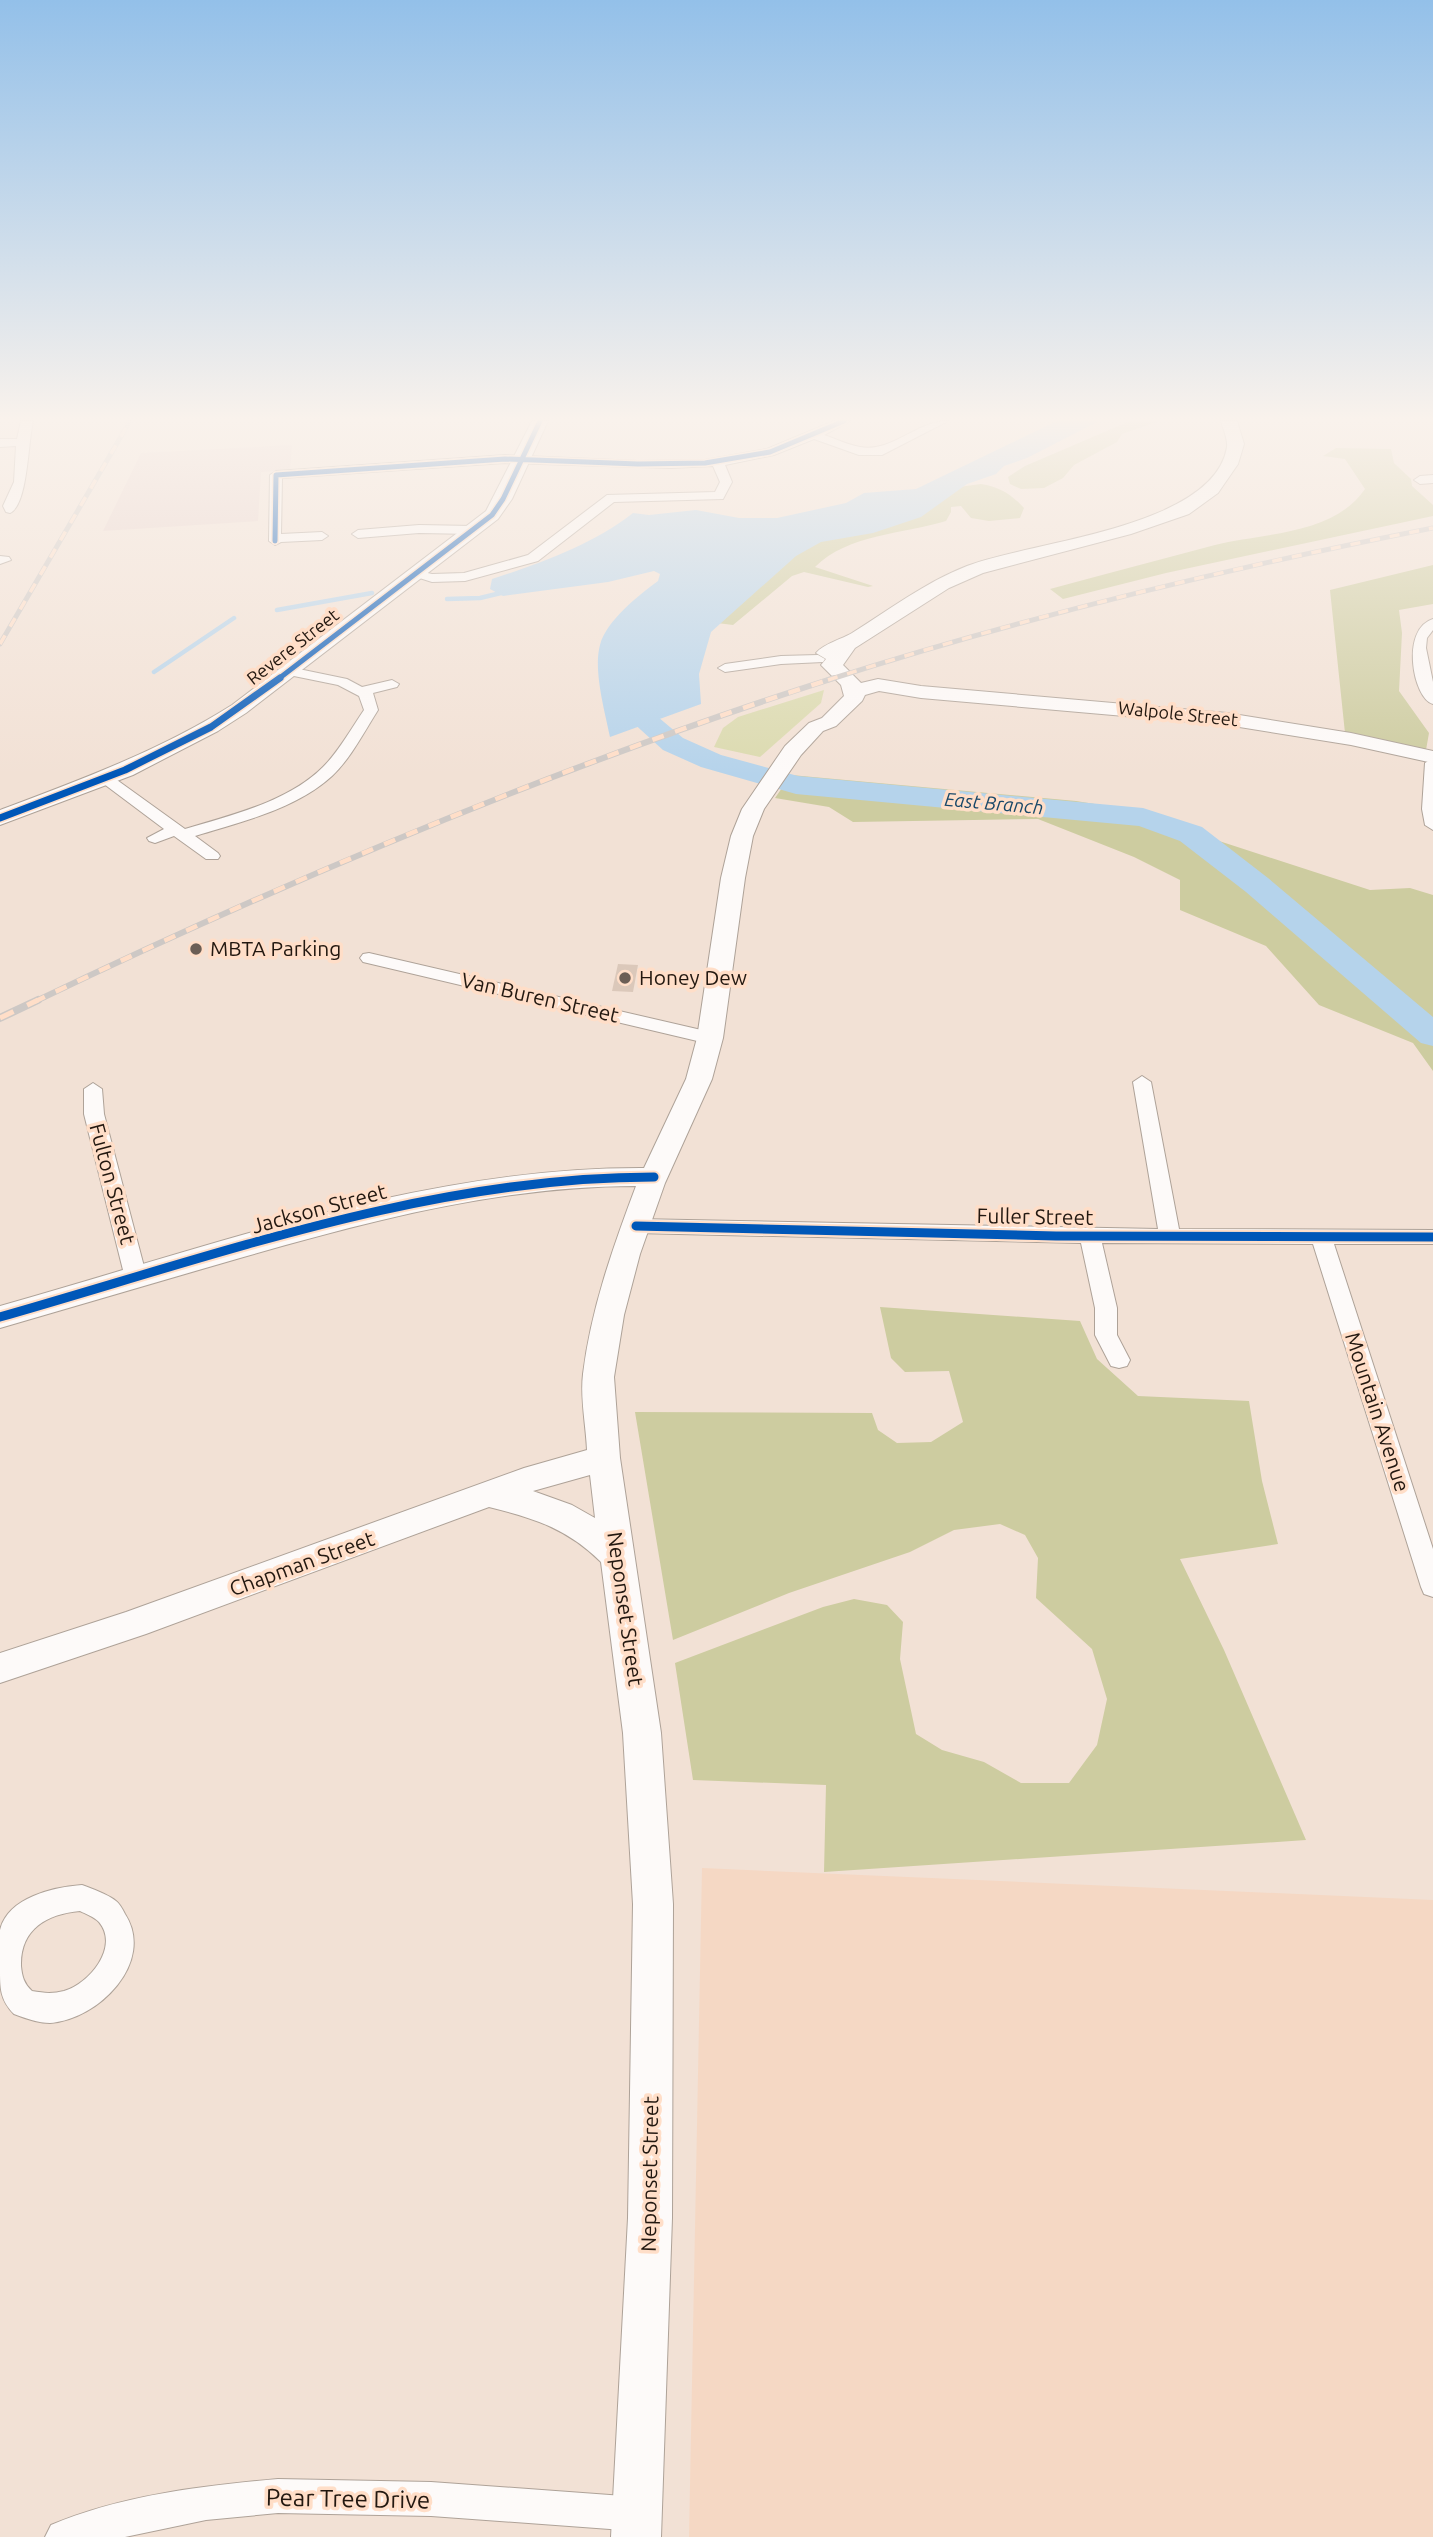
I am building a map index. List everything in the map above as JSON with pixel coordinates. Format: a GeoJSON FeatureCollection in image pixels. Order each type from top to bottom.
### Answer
{"type":"FeatureCollection","features":[{"type":"Feature","properties":{"kind":"main road","name":"Revere Street"},"geometry":{"type":"LineString","coordinates":[[0,818],[106,778],[211,727],[461,539]]}},
{"type":"Feature","properties":{"kind":"main road"},"geometry":{"type":"LineString","coordinates":[[851,689],[817,666],[818,659],[835,648],[845,646],[942,584],[967,572],[1088,539]]}},
{"type":"Feature","properties":{"kind":"main road"},"geometry":{"type":"LineString","coordinates":[[845,646],[845,651],[831,665],[851,689]]}},
{"type":"Feature","properties":{"kind":"main road","name":"Walpole Street"},"geometry":{"type":"LineString","coordinates":[[851,689],[887,694],[920,692],[1227,719],[1351,739],[1433,757]]}},
{"type":"Feature","properties":{"kind":"main road","name":"Neponset Street"},"geometry":{"type":"LineString","coordinates":[[637,2526],[650,2218],[653,1904],[642,1734],[604,1458],[598,1377],[609,1315],[625,1254],[654,1177],[699,1079],[710,1038],[733,874],[745,829],[753,809],[782,765],[816,727],[829,722],[855,697],[851,689]]}},
{"type":"Feature","properties":{"kind":"main road","name":"Jackson Street"},"geometry":{"type":"LineString","coordinates":[[0,1317],[430,1198],[552,1179],[654,1177]]}},
{"type":"Feature","properties":{"kind":"main road","name":"Chapman Street"},"geometry":{"type":"LineString","coordinates":[[0,1668],[145,1620],[536,1477],[604,1458]]}},
{"type":"Feature","properties":{"kind":"main road"},"geometry":{"type":"LineString","coordinates":[[491,1494],[561,1512],[601,1538],[618,1557]]}},
{"type":"Feature","properties":{"kind":"street"},"geometry":{"type":"LineString","coordinates":[[414,575],[432,578],[465,577],[533,558],[557,539]]}},
{"type":"Feature","properties":{"kind":"street"},"geometry":{"type":"LineString","coordinates":[[1433,623],[1422,632],[1418,649],[1425,681],[1433,700]]}},
{"type":"Feature","properties":{"kind":"street"},"geometry":{"type":"LineString","coordinates":[[725,668],[781,660],[818,659]]}},
{"type":"Feature","properties":{"kind":"street"},"geometry":{"type":"LineString","coordinates":[[155,838],[242,816],[313,783],[343,752],[371,710],[369,699],[362,691],[342,682],[289,671]]}},
{"type":"Feature","properties":{"kind":"street"},"geometry":{"type":"LineString","coordinates":[[362,691],[392,684]]}},
{"type":"Feature","properties":{"kind":"street"},"geometry":{"type":"LineString","coordinates":[[1433,763],[1430,809],[1433,825]]}},
{"type":"Feature","properties":{"kind":"street"},"geometry":{"type":"LineString","coordinates":[[106,778],[212,856]]}},
{"type":"Feature","properties":{"kind":"street","name":"Van Buren Street"},"geometry":{"type":"LineString","coordinates":[[369,958],[710,1038]]}},
{"type":"Feature","properties":{"kind":"street"},"geometry":{"type":"LineString","coordinates":[[1142,1082],[1170,1236]]}},
{"type":"Feature","properties":{"kind":"street","name":"Fulton Street"},"geometry":{"type":"LineString","coordinates":[[93,1089],[94,1114],[135,1278]]}},
{"type":"Feature","properties":{"kind":"street","name":"Fuller Street"},"geometry":{"type":"LineString","coordinates":[[636,1226],[1090,1236],[1433,1237]]}},
{"type":"Feature","properties":{"kind":"street"},"geometry":{"type":"LineString","coordinates":[[1090,1236],[1106,1308],[1107,1335],[1119,1360]]}},
{"type":"Feature","properties":{"kind":"street","name":"Mountain Avenue"},"geometry":{"type":"LineString","coordinates":[[1321,1237],[1433,1587]]}},
{"type":"Feature","properties":{"kind":"street"},"geometry":{"type":"LineString","coordinates":[[82,1898],[99,1903],[111,1913],[119,1927],[121,1944],[109,1975],[95,1991],[76,2003],[55,2008],[35,2008],[20,2003],[9,1993],[2,1981],[0,1965],[4,1947],[20,1923],[44,1905],[63,1899],[82,1898]]}},
{"type":"Feature","properties":{"kind":"street","name":"Pear Tree Drive"},"geometry":{"type":"LineString","coordinates":[[63,2537],[130,2518],[194,2505],[278,2496],[431,2499],[637,2526]]}},
{"type":"Feature","properties":{"kind":"shaded area"},"geometry":{"type":"Polygon","coordinates":[[[702,1868],[1433,1900],[1433,2537],[689,2537],[702,1868]]]}},
{"type":"Feature","properties":{"kind":"green space"},"geometry":{"type":"Polygon","coordinates":[[[814,539],[867,539],[843,548],[815,567],[873,586],[804,572],[792,576],[733,625],[709,622],[780,552],[814,539]]]}},
{"type":"Feature","properties":{"kind":"green space"},"geometry":{"type":"Polygon","coordinates":[[[1245,539],[1323,539],[1166,573],[1063,599],[1050,589],[1245,539]]]}},
{"type":"Feature","properties":{"kind":"green space"},"geometry":{"type":"Polygon","coordinates":[[[1433,565],[1433,604],[1399,610],[1402,633],[1399,691],[1429,733],[1426,750],[1345,733],[1330,590],[1433,565]]]}},
{"type":"Feature","properties":{"kind":"green space"},"geometry":{"type":"Polygon","coordinates":[[[824,690],[821,703],[760,757],[714,747],[723,728],[738,717],[824,690]]]}},
{"type":"Feature","properties":{"kind":"green space"},"geometry":{"type":"Polygon","coordinates":[[[791,775],[1076,801],[1150,813],[1216,840],[1370,890],[1410,888],[1433,895],[1433,1071],[1413,1043],[1319,1005],[1266,946],[1180,910],[1180,880],[1134,857],[1038,819],[853,822],[829,807],[775,798],[791,775]]]}},
{"type":"Feature","properties":{"kind":"green space"},"geometry":{"type":"Polygon","coordinates":[[[880,1307],[1080,1321],[1097,1359],[1138,1396],[1249,1401],[1262,1481],[1278,1544],[1180,1559],[1224,1650],[1306,1840],[824,1872],[826,1785],[693,1780],[675,1663],[823,1607],[854,1599],[887,1605],[903,1622],[900,1659],[916,1734],[942,1750],[984,1762],[1021,1783],[1069,1783],[1097,1745],[1107,1699],[1092,1649],[1036,1598],[1038,1558],[1025,1535],[1000,1524],[954,1530],[910,1552],[789,1593],[673,1640],[635,1412],[872,1413],[878,1430],[897,1443],[931,1442],[963,1422],[949,1371],[905,1372],[891,1358],[880,1307]]]}},
{"type":"Feature","properties":{"kind":"water"},"geometry":{"type":"Polygon","coordinates":[[[592,539],[836,539],[821,542],[796,556],[711,632],[699,674],[701,704],[610,737],[599,679],[600,645],[616,618],[658,581],[660,574],[654,571],[608,582],[503,596],[490,589],[492,579],[592,539]]]}},
{"type":"Feature","properties":{"kind":"building","name":"Honey Dew"},"geometry":{"type":"Polygon","coordinates":[[[618,964],[638,965],[633,992],[612,991],[618,964]]]}},
{"type":"Feature","properties":{"kind":"waterway"},"geometry":{"type":"LineString","coordinates":[[447,599],[480,598],[505,592]]}},
{"type":"Feature","properties":{"kind":"waterway"},"geometry":{"type":"LineString","coordinates":[[277,610],[372,593]]}},
{"type":"Feature","properties":{"kind":"waterway"},"geometry":{"type":"LineString","coordinates":[[154,672],[234,618]]}},
{"type":"Feature","properties":{"kind":"waterway","name":"East Branch"},"geometry":{"type":"LineString","coordinates":[[653,673],[643,693],[644,720],[673,744],[711,761],[796,785],[1143,817],[1191,834],[1257,885],[1433,1035]]}},
{"type":"Feature","properties":{"kind":"railway"},"geometry":{"type":"LineString","coordinates":[[0,644],[61,539]]}},
{"type":"Feature","properties":{"kind":"railway"},"geometry":{"type":"LineString","coordinates":[[828,680],[1053,614],[1204,577],[1379,539]]}},
{"type":"Feature","properties":{"kind":"railway"},"geometry":{"type":"LineString","coordinates":[[34,1002],[230,911],[428,826],[630,748],[834,678]]}},
{"type":"Feature","properties":{"kind":"railway"},"geometry":{"type":"LineString","coordinates":[[0,1018],[38,1000]]}},
{"type":"Feature","properties":{"kind":"cycle path"},"geometry":{"type":"LineString","coordinates":[[0,818],[125,770],[211,727],[239,709],[460,539]]}},
{"type":"Feature","properties":{"kind":"cycle path"},"geometry":{"type":"LineString","coordinates":[[0,1317],[303,1230],[402,1205],[502,1186],[552,1180],[654,1177]]}},
{"type":"Feature","properties":{"kind":"cycle path"},"geometry":{"type":"LineString","coordinates":[[636,1226],[1056,1236],[1433,1237]]}},
{"type":"Feature","properties":{"kind":"place","name":"MBTA Parking"},"geometry":{"type":"Point","coordinates":[196,949]}},
{"type":"Feature","properties":{"kind":"place","name":"Honey Dew"},"geometry":{"type":"Point","coordinates":[625,978]}}]}
